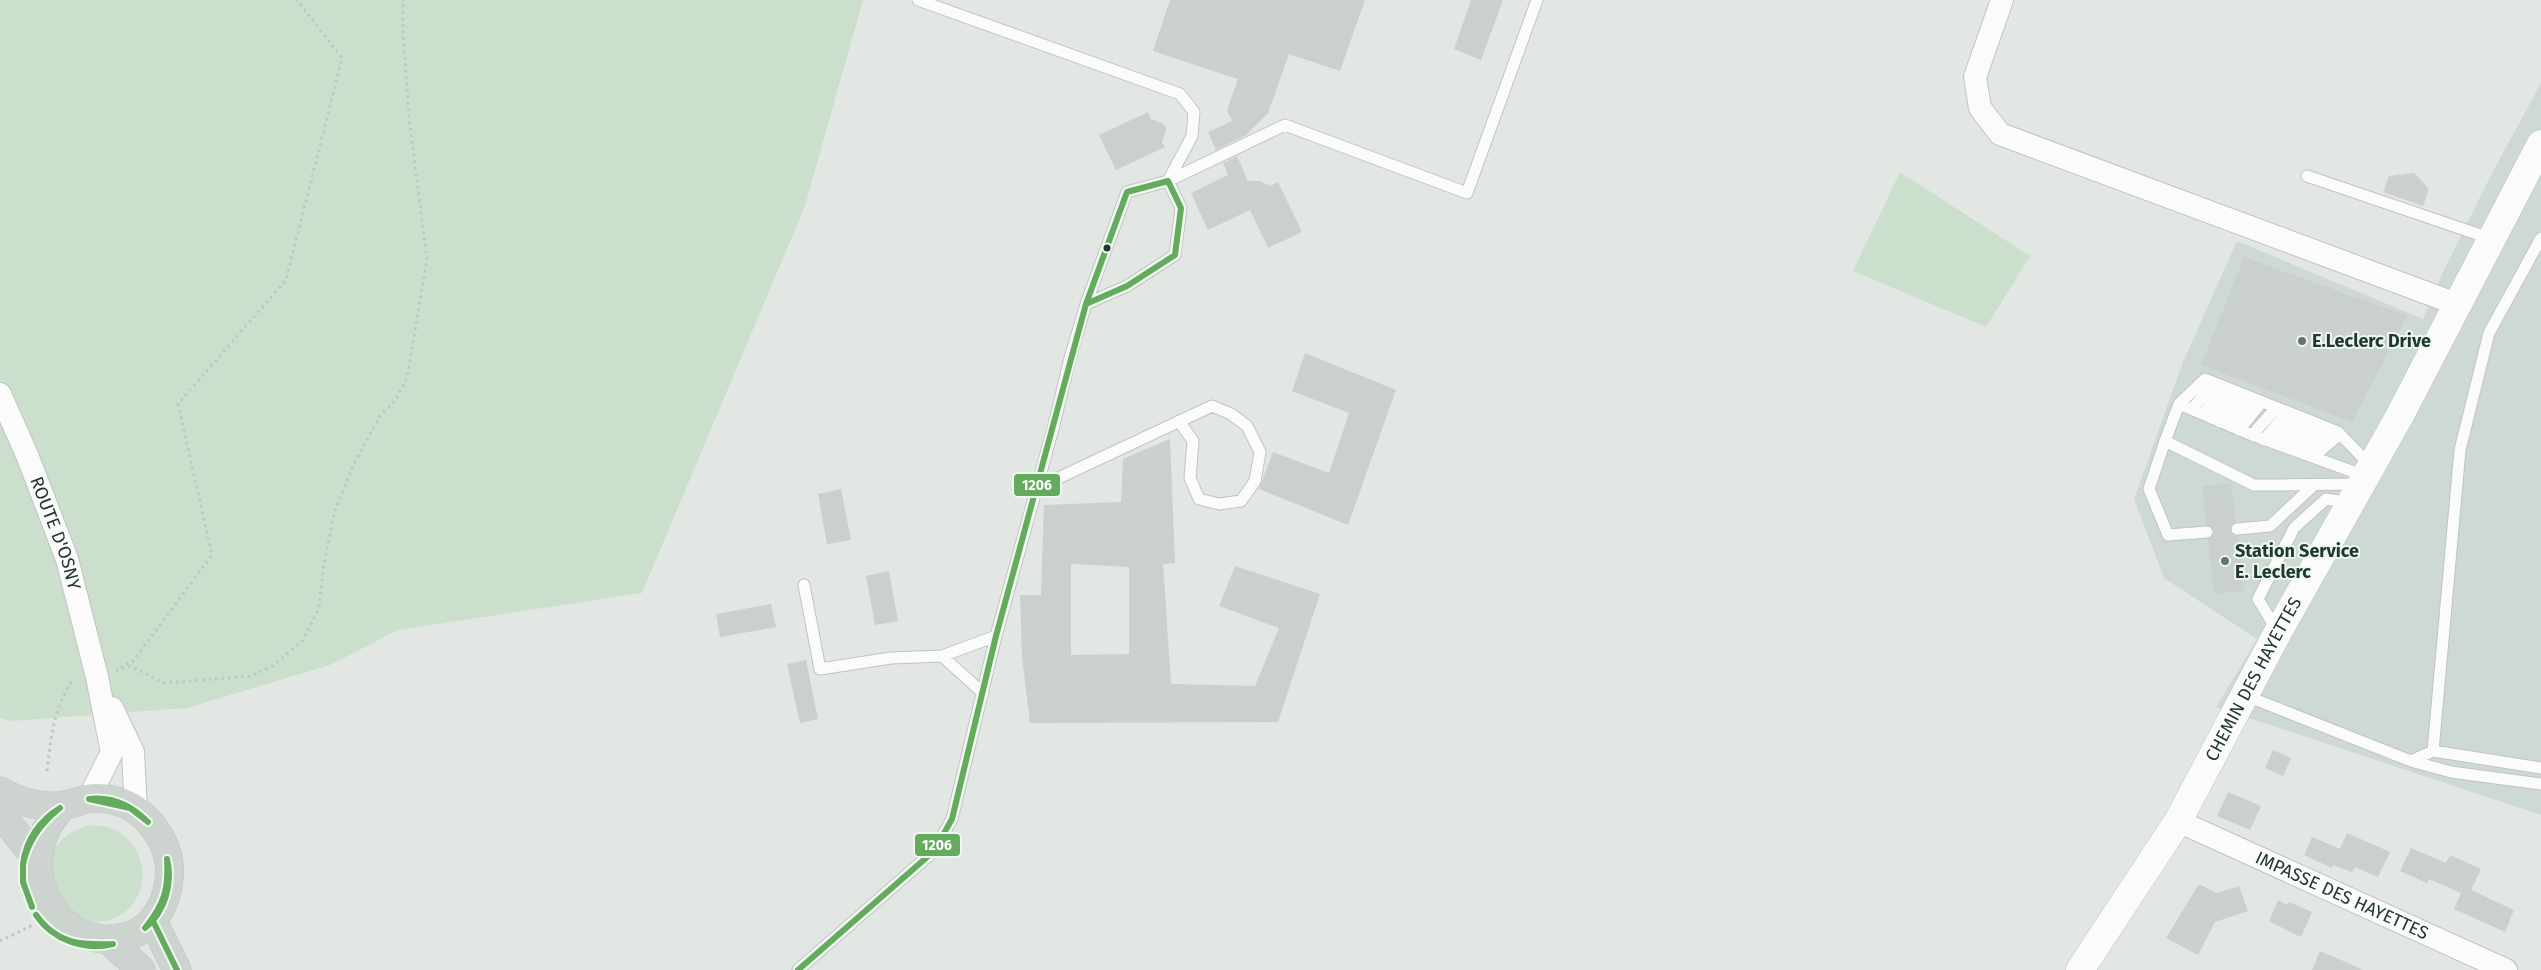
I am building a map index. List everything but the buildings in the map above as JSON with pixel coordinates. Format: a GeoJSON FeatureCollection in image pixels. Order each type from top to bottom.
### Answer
{"type":"FeatureCollection","features":[{"type":"Feature","properties":{"kind":"main road"},"geometry":{"type":"LineString","coordinates":[[0,791],[36,805],[77,802],[113,800],[136,809],[155,826],[167,849],[171,874],[166,899],[153,921],[135,936],[114,945],[94,947],[74,944],[56,934],[40,921],[29,905],[23,886],[22,866],[27,846],[36,830],[48,816],[77,802]]}},
{"type":"Feature","properties":{"kind":"main road"},"geometry":{"type":"LineString","coordinates":[[0,813],[27,846]]}},
{"type":"Feature","properties":{"kind":"main road"},"geometry":{"type":"LineString","coordinates":[[153,921],[177,970]]}},
{"type":"Feature","properties":{"kind":"main road"},"geometry":{"type":"LineString","coordinates":[[114,945],[141,970]]}},
{"type":"Feature","properties":{"kind":"street"},"geometry":{"type":"LineString","coordinates":[[2002,0],[1975,77],[1980,108],[2000,134],[2459,305]]}},
{"type":"Feature","properties":{"kind":"street","name":"CHEMIN DES HAYETTES"},"geometry":{"type":"LineString","coordinates":[[2080,970],[2178,821],[2244,694],[2459,305],[2541,144]]}},
{"type":"Feature","properties":{"kind":"street","name":"ROUTE D'OSNY"},"geometry":{"type":"LineString","coordinates":[[0,394],[27,455],[67,559],[97,677],[112,752],[77,802]]}},
{"type":"Feature","properties":{"kind":"street","name":"ROUTE D'OSNY"},"geometry":{"type":"LineString","coordinates":[[97,677],[133,752],[136,809]]}},
{"type":"Feature","properties":{"kind":"street","name":"IMPASSE DES HAYETTES"},"geometry":{"type":"LineString","coordinates":[[2178,821],[2506,970]]}},
{"type":"Feature","properties":{"kind":"lane"},"geometry":{"type":"LineString","coordinates":[[918,0],[1180,94],[1194,112],[1192,136],[1168,181]]}},
{"type":"Feature","properties":{"kind":"lane"},"geometry":{"type":"LineString","coordinates":[[798,970],[934,851],[952,819],[996,636],[1086,304],[1127,192],[1168,181],[1285,125],[1467,193],[1537,0]]}},
{"type":"Feature","properties":{"kind":"lane"},"geometry":{"type":"LineString","coordinates":[[2307,176],[2492,239]]}},
{"type":"Feature","properties":{"kind":"lane"},"geometry":{"type":"LineString","coordinates":[[1086,304],[1127,286],[1175,255],[1181,208],[1168,181]]}},
{"type":"Feature","properties":{"kind":"lane"},"geometry":{"type":"LineString","coordinates":[[2433,751],[2460,450],[2489,333],[2541,238]]}},
{"type":"Feature","properties":{"kind":"lane"},"geometry":{"type":"LineString","coordinates":[[2207,532],[2168,535],[2148,489],[2178,404],[2204,379],[2340,434],[2361,482]]}},
{"type":"Feature","properties":{"kind":"lane"},"geometry":{"type":"LineString","coordinates":[[2192,409],[2238,392]]}},
{"type":"Feature","properties":{"kind":"lane"},"geometry":{"type":"LineString","coordinates":[[2221,422],[2238,392]]}},
{"type":"Feature","properties":{"kind":"lane"},"geometry":{"type":"LineString","coordinates":[[2221,422],[2238,392]]}},
{"type":"Feature","properties":{"kind":"lane"},"geometry":{"type":"LineString","coordinates":[[2221,422],[2238,392]]}},
{"type":"Feature","properties":{"kind":"lane"},"geometry":{"type":"LineString","coordinates":[[2178,404],[2288,448],[2361,482]]}},
{"type":"Feature","properties":{"kind":"lane"},"geometry":{"type":"LineString","coordinates":[[1037,488],[1179,421],[1212,406],[1231,414],[1247,426],[1260,452],[1256,481],[1241,501],[1219,504],[1199,499],[1190,478],[1193,441],[1179,421]]}},
{"type":"Feature","properties":{"kind":"lane"},"geometry":{"type":"LineString","coordinates":[[2288,448],[2303,418]]}},
{"type":"Feature","properties":{"kind":"lane"},"geometry":{"type":"LineString","coordinates":[[2288,448],[2303,418]]}},
{"type":"Feature","properties":{"kind":"lane"},"geometry":{"type":"LineString","coordinates":[[2288,448],[2303,418]]}},
{"type":"Feature","properties":{"kind":"lane"},"geometry":{"type":"LineString","coordinates":[[2252,435],[2303,418]]}},
{"type":"Feature","properties":{"kind":"lane"},"geometry":{"type":"LineString","coordinates":[[2288,448],[2340,434]]}},
{"type":"Feature","properties":{"kind":"lane"},"geometry":{"type":"LineString","coordinates":[[2165,441],[2254,485],[2314,485],[2361,482]]}},
{"type":"Feature","properties":{"kind":"lane"},"geometry":{"type":"LineString","coordinates":[[2278,632],[2258,599],[2294,528],[2326,498],[2361,482]]}},
{"type":"Feature","properties":{"kind":"lane"},"geometry":{"type":"LineString","coordinates":[[2237,529],[2270,526],[2314,485]]}},
{"type":"Feature","properties":{"kind":"lane"},"geometry":{"type":"LineString","coordinates":[[804,585],[820,668],[891,658],[942,656],[996,636]]}},
{"type":"Feature","properties":{"kind":"lane"},"geometry":{"type":"LineString","coordinates":[[942,656],[982,694]]}},
{"type":"Feature","properties":{"kind":"lane"},"geometry":{"type":"LineString","coordinates":[[2244,694],[2411,761],[2451,772],[2541,784]]}},
{"type":"Feature","properties":{"kind":"lane"},"geometry":{"type":"LineString","coordinates":[[2411,761],[2433,751],[2541,768]]}},
{"type":"Feature","properties":{"kind":"path"},"geometry":{"type":"LineString","coordinates":[[97,677],[133,661],[212,555],[178,404],[286,280],[342,58],[297,0]]}},
{"type":"Feature","properties":{"kind":"path"},"geometry":{"type":"LineString","coordinates":[[47,771],[52,729],[60,702],[71,682],[97,677],[130,666],[164,683],[250,676],[272,666],[303,640],[320,608],[324,564],[335,510],[354,464],[381,414],[396,400],[407,378],[428,260],[409,118],[403,0]]}},
{"type":"Feature","properties":{"kind":"path"},"geometry":{"type":"LineString","coordinates":[[0,941],[40,921]]}},
{"type":"Feature","properties":{"kind":"shaded area"},"geometry":{"type":"Polygon","coordinates":[[[2541,83],[2541,815],[2216,707],[2257,639],[2164,578],[2134,499],[2183,362],[2237,241],[2423,319],[2442,274],[2490,177],[2541,83]]]}},
{"type":"Feature","properties":{"kind":"green space"},"geometry":{"type":"Polygon","coordinates":[[[0,0],[863,0],[805,206],[642,593],[398,630],[330,665],[187,708],[12,721],[0,718],[0,0]]]}},
{"type":"Feature","properties":{"kind":"green space"},"geometry":{"type":"Polygon","coordinates":[[[1900,172],[2030,256],[1986,327],[1853,271],[1900,172]]]}},
{"type":"Feature","properties":{"kind":"green space"},"geometry":{"type":"Polygon","coordinates":[[[88,825],[111,828],[127,838],[137,852],[142,867],[142,883],[136,898],[126,911],[112,919],[93,922],[80,918],[58,906],[49,856],[66,837],[75,830],[88,825]]]}},
{"type":"Feature","properties":{"kind":"transit line","name":"1206"},"geometry":{"type":"LineString","coordinates":[[1168,181],[1181,208],[1175,255],[1127,286],[1086,304],[1127,192],[1168,181]]}},
{"type":"Feature","properties":{"kind":"transit line","name":"1206"},"geometry":{"type":"LineString","coordinates":[[798,970],[934,851],[952,819],[996,636],[1086,304]]}},
{"type":"Feature","properties":{"kind":"transit line","name":"1206"},"geometry":{"type":"LineString","coordinates":[[89,799],[98,798],[122,803],[148,822]]}},
{"type":"Feature","properties":{"kind":"transit line","name":"1206"},"geometry":{"type":"LineString","coordinates":[[89,799],[130,808],[148,822]]}},
{"type":"Feature","properties":{"kind":"transit line","name":"1206"},"geometry":{"type":"LineString","coordinates":[[23,864],[27,847],[35,831],[46,818],[60,808]]}},
{"type":"Feature","properties":{"kind":"transit line","name":"1206"},"geometry":{"type":"LineString","coordinates":[[23,864],[28,847],[36,833],[60,808]]}},
{"type":"Feature","properties":{"kind":"transit line","name":"1206"},"geometry":{"type":"LineString","coordinates":[[145,928],[157,911],[164,896],[167,879],[167,859]]}},
{"type":"Feature","properties":{"kind":"transit line","name":"1206"},"geometry":{"type":"LineString","coordinates":[[145,928],[158,914],[166,896],[169,878],[167,859]]}},
{"type":"Feature","properties":{"kind":"transit line","name":"1206"},"geometry":{"type":"LineString","coordinates":[[23,864],[23,882],[32,907]]}},
{"type":"Feature","properties":{"kind":"transit line","name":"1206"},"geometry":{"type":"LineString","coordinates":[[23,864],[23,882],[32,907]]}},
{"type":"Feature","properties":{"kind":"transit line","name":"1206"},"geometry":{"type":"LineString","coordinates":[[36,915],[52,932],[70,941],[90,944],[113,944]]}},
{"type":"Feature","properties":{"kind":"transit line","name":"1206"},"geometry":{"type":"LineString","coordinates":[[36,915],[51,931],[70,941],[91,946],[113,944]]}},
{"type":"Feature","properties":{"kind":"transit line","name":"1206"},"geometry":{"type":"LineString","coordinates":[[153,921],[177,970]]}},
{"type":"Feature","properties":{"kind":"place","name":"E.Leclerc Drive"},"geometry":{"type":"Point","coordinates":[2302,341]}},
{"type":"Feature","properties":{"kind":"place","name":"Station Service E. Leclerc"},"geometry":{"type":"Point","coordinates":[2225,561]}}]}
